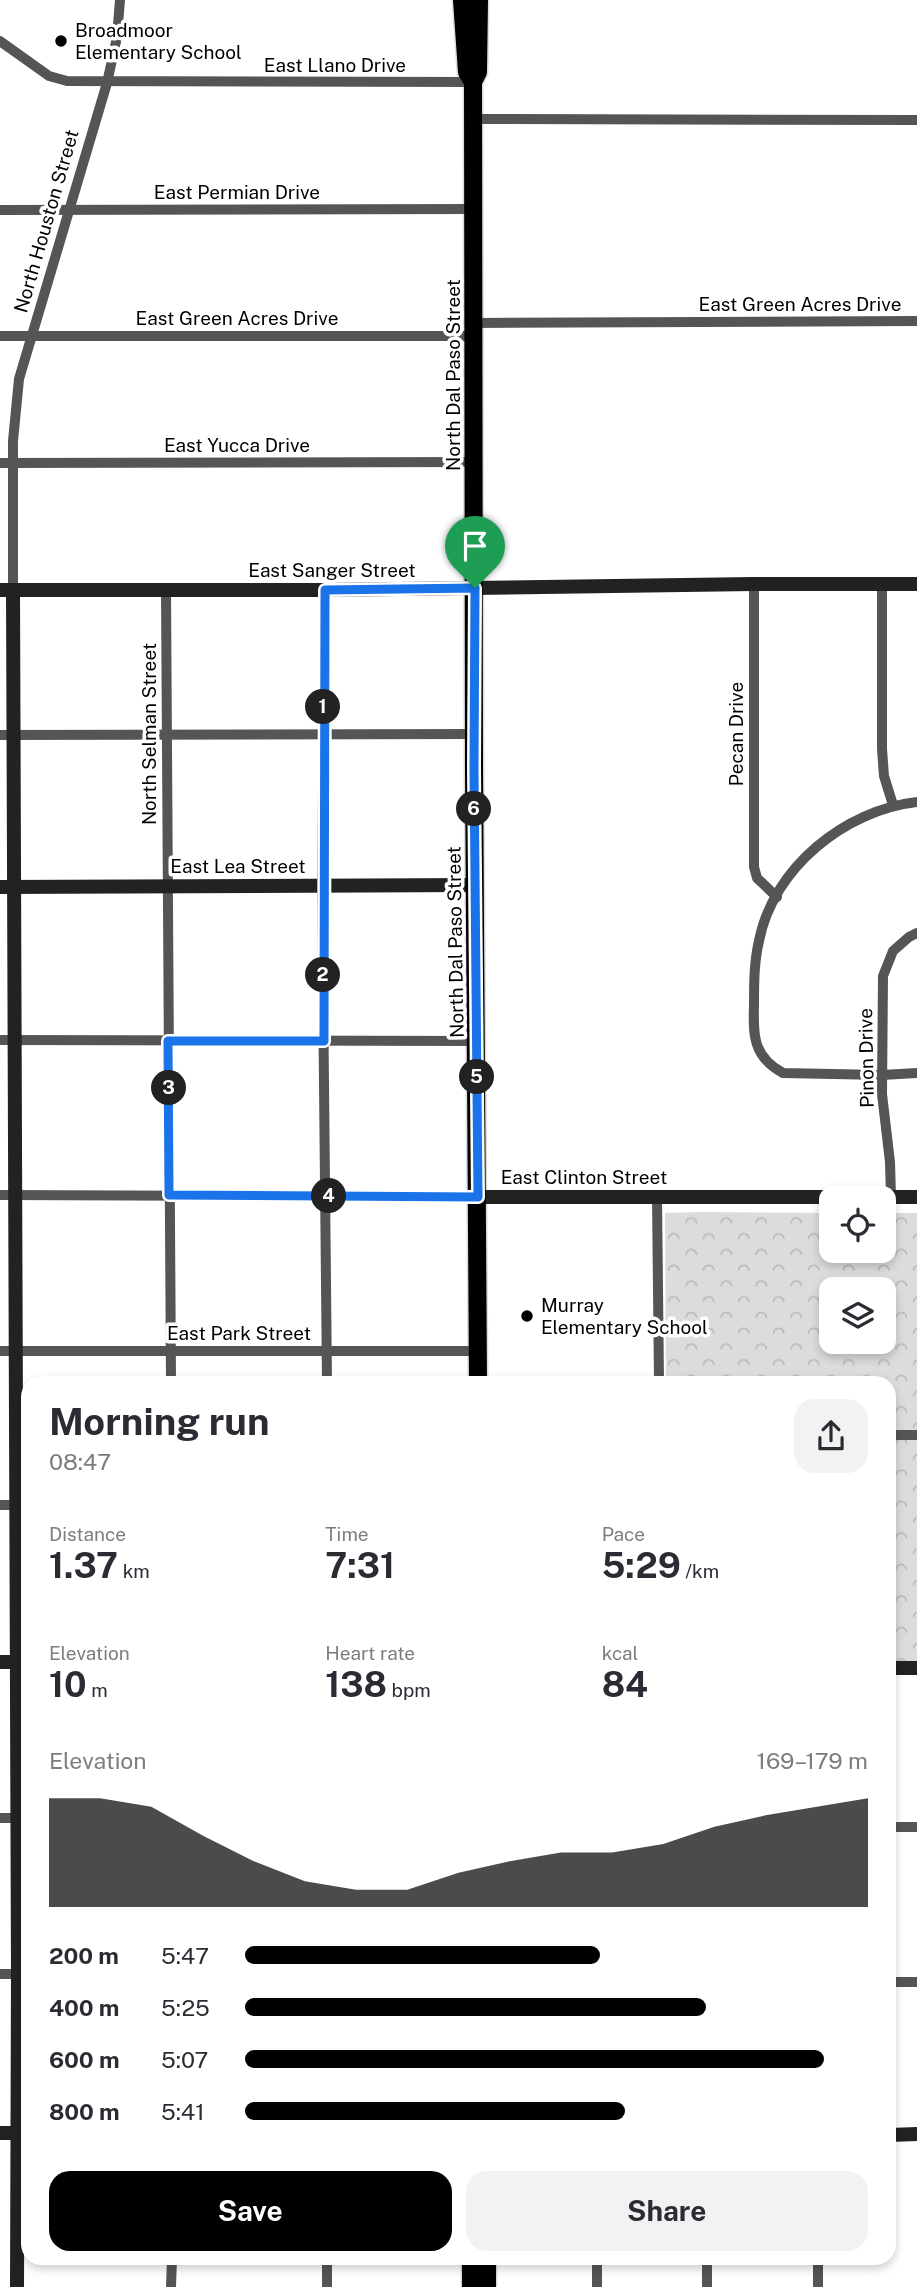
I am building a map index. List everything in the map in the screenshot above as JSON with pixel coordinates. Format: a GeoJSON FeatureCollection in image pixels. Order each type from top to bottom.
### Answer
{"type":"FeatureCollection","features":[{"type":"Feature","properties":{"kind":"main road","name":"North Dal Paso Street"},"geometry":{"type":"LineString","coordinates":[[463,0],[467,72],[473,82]]}},
{"type":"Feature","properties":{"kind":"main road","name":"North Dal Paso Street"},"geometry":{"type":"LineString","coordinates":[[478,1376],[473,82],[478,72],[479,0]]}},
{"type":"Feature","properties":{"kind":"main road"},"geometry":{"type":"LineString","coordinates":[[471,2265],[471,2287]]}},
{"type":"Feature","properties":{"kind":"main road"},"geometry":{"type":"LineString","coordinates":[[487,2265],[487,2287]]}},
{"type":"Feature","properties":{"kind":"street","name":"North Houston Street"},"geometry":{"type":"LineString","coordinates":[[21,1495],[7,1351],[6,590],[16,399],[19,379],[107,83],[117,37],[120,0]]}},
{"type":"Feature","properties":{"kind":"street","name":"East Llano Drive"},"geometry":{"type":"LineString","coordinates":[[0,41],[49,76],[67,81],[473,82]]}},
{"type":"Feature","properties":{"kind":"street"},"geometry":{"type":"LineString","coordinates":[[474,119],[917,120]]}},
{"type":"Feature","properties":{"kind":"street","name":"East Permian Drive"},"geometry":{"type":"LineString","coordinates":[[0,210],[474,209]]}},
{"type":"Feature","properties":{"kind":"street","name":"East Green Acres Drive"},"geometry":{"type":"LineString","coordinates":[[0,336],[917,321]]}},
{"type":"Feature","properties":{"kind":"street","name":"East Yucca Drive"},"geometry":{"type":"LineString","coordinates":[[0,463],[474,462]]}},
{"type":"Feature","properties":{"kind":"street","name":"Pecan Drive"},"geometry":{"type":"LineString","coordinates":[[754,584],[754,867],[757,878],[776,897]]}},
{"type":"Feature","properties":{"kind":"street"},"geometry":{"type":"LineString","coordinates":[[882,584],[882,749],[884,776],[893,805]]}},
{"type":"Feature","properties":{"kind":"street","name":"East Sanger Street"},"geometry":{"type":"LineString","coordinates":[[6,590],[325,590],[917,584]]}},
{"type":"Feature","properties":{"kind":"street","name":"North Selman Street"},"geometry":{"type":"LineString","coordinates":[[166,590],[172,1376]]}},
{"type":"Feature","properties":{"kind":"street"},"geometry":{"type":"LineString","coordinates":[[325,590],[322,886],[327,1376]]}},
{"type":"Feature","properties":{"kind":"street"},"geometry":{"type":"LineString","coordinates":[[6,735],[474,734]]}},
{"type":"Feature","properties":{"kind":"street"},"geometry":{"type":"LineString","coordinates":[[917,802],[893,805],[864,815],[841,827],[809,853],[776,897],[759,939],[754,974],[754,1037],[759,1052],[774,1068],[783,1073],[808,1074],[917,1073]]}},
{"type":"Feature","properties":{"kind":"street","name":"East Lea Street"},"geometry":{"type":"LineString","coordinates":[[7,887],[476,885]]}},
{"type":"Feature","properties":{"kind":"street","name":"Pinon Drive"},"geometry":{"type":"LineString","coordinates":[[891,1186],[883,1075],[883,976],[893,951],[917,933]]}},
{"type":"Feature","properties":{"kind":"street"},"geometry":{"type":"LineString","coordinates":[[7,1040],[477,1041]]}},
{"type":"Feature","properties":{"kind":"street","name":"East Clinton Street"},"geometry":{"type":"LineString","coordinates":[[7,1195],[819,1197]]}},
{"type":"Feature","properties":{"kind":"street"},"geometry":{"type":"LineString","coordinates":[[657,1197],[659,1376]]}},
{"type":"Feature","properties":{"kind":"street","name":"East Clinton Street"},"geometry":{"type":"LineString","coordinates":[[896,1197],[917,1197]]}},
{"type":"Feature","properties":{"kind":"street","name":"East Park Street"},"geometry":{"type":"LineString","coordinates":[[7,1351],[478,1351]]}},
{"type":"Feature","properties":{"kind":"street"},"geometry":{"type":"LineString","coordinates":[[896,1435],[917,1435]]}},
{"type":"Feature","properties":{"kind":"street"},"geometry":{"type":"LineString","coordinates":[[0,1505],[21,1505]]}},
{"type":"Feature","properties":{"kind":"street"},"geometry":{"type":"LineString","coordinates":[[0,1662],[21,1662]]}},
{"type":"Feature","properties":{"kind":"street"},"geometry":{"type":"LineString","coordinates":[[896,1668],[917,1668]]}},
{"type":"Feature","properties":{"kind":"street","name":"North Houston Street"},"geometry":{"type":"LineString","coordinates":[[21,1693],[17,1818],[21,2093]]}},
{"type":"Feature","properties":{"kind":"street"},"geometry":{"type":"LineString","coordinates":[[0,1818],[17,1818]]}},
{"type":"Feature","properties":{"kind":"street"},"geometry":{"type":"LineString","coordinates":[[896,1826],[917,1827]]}},
{"type":"Feature","properties":{"kind":"street"},"geometry":{"type":"LineString","coordinates":[[0,1974],[18,1974]]}},
{"type":"Feature","properties":{"kind":"street"},"geometry":{"type":"LineString","coordinates":[[896,1982],[917,1982]]}},
{"type":"Feature","properties":{"kind":"street"},"geometry":{"type":"LineString","coordinates":[[0,2133],[21,2133]]}},
{"type":"Feature","properties":{"kind":"street"},"geometry":{"type":"LineString","coordinates":[[896,2134],[917,2134]]}},
{"type":"Feature","properties":{"kind":"street","name":"North Houston Street"},"geometry":{"type":"LineString","coordinates":[[17,2287],[21,2164]]}},
{"type":"Feature","properties":{"kind":"street"},"geometry":{"type":"LineString","coordinates":[[172,2265],[172,2287]]}},
{"type":"Feature","properties":{"kind":"street"},"geometry":{"type":"LineString","coordinates":[[327,2265],[327,2287]]}},
{"type":"Feature","properties":{"kind":"street"},"geometry":{"type":"LineString","coordinates":[[597,2265],[597,2287]]}},
{"type":"Feature","properties":{"kind":"street"},"geometry":{"type":"LineString","coordinates":[[707,2265],[707,2287]]}},
{"type":"Feature","properties":{"kind":"street"},"geometry":{"type":"LineString","coordinates":[[818,2265],[818,2287]]}},
{"type":"Feature","properties":{"kind":"green space"},"geometry":{"type":"Polygon","coordinates":[[[665,1213],[819,1213],[819,1263],[896,1263],[896,1213],[917,1213],[917,1663],[896,1664],[896,1376],[666,1376],[665,1213]]]}},
{"type":"Feature","properties":{"kind":"place","name":"Broadmoor Elementary School"},"geometry":{"type":"Point","coordinates":[61,41]}},
{"type":"Feature","properties":{"kind":"place","name":"Murray Elementary School"},"geometry":{"type":"Point","coordinates":[527,1316]}},
{"type":"Feature","properties":{"kind":"route"},"geometry":{"type":"LineString","coordinates":[[475,588],[478,1197],[169,1195],[168,1041],[324,1041],[322,886],[325,590],[475,588]]}}]}
